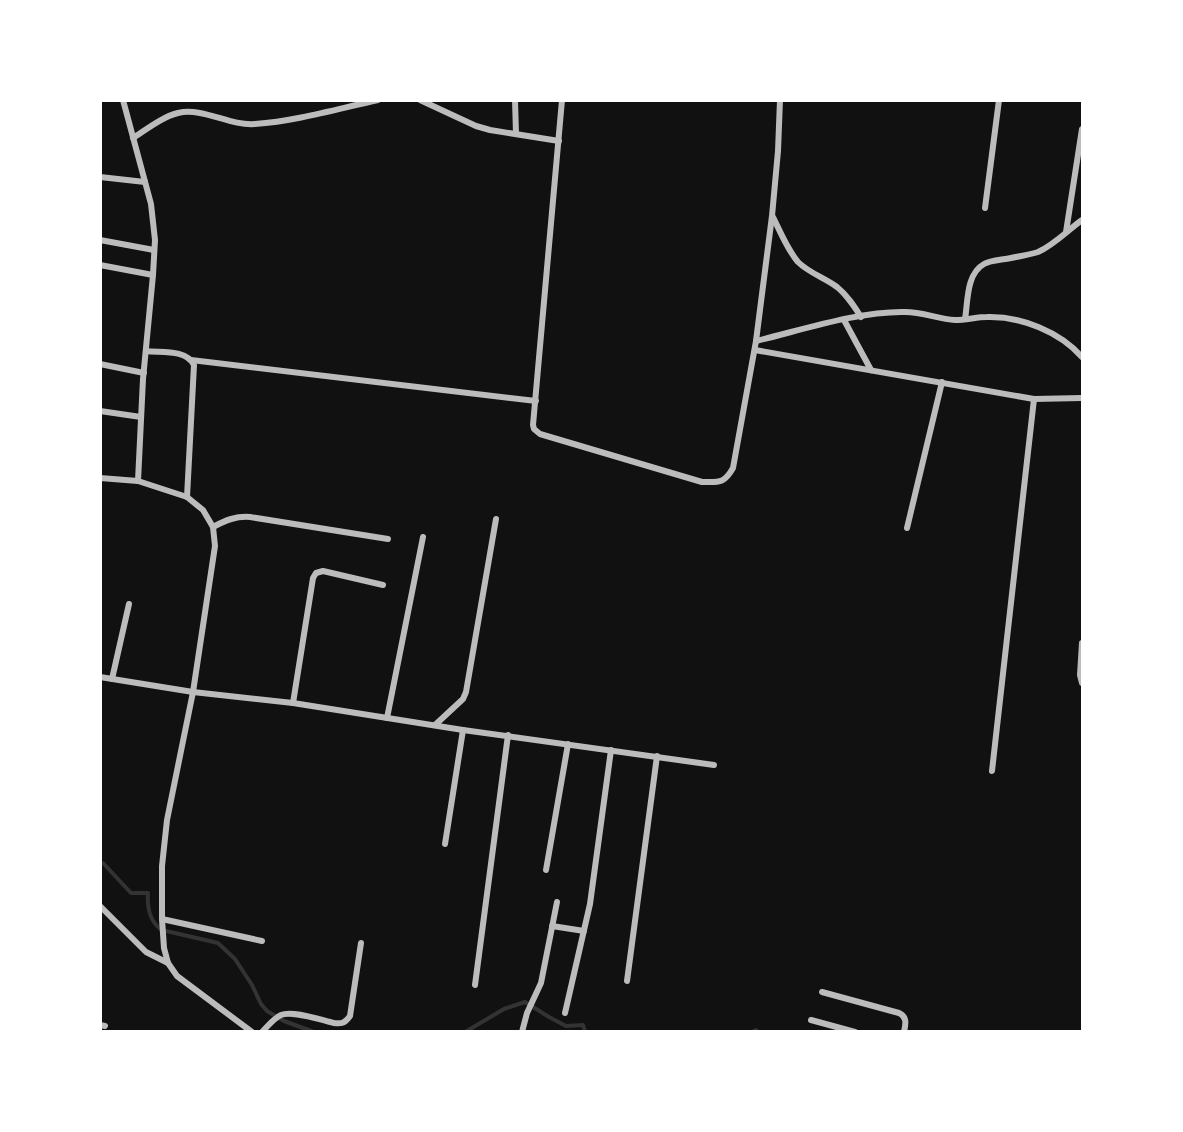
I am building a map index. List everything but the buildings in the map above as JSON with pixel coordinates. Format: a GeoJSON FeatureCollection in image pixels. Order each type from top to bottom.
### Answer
{"type":"FeatureCollection","features":[{"type":"Feature","properties":{"kind":"street"},"geometry":{"type":"LineString","coordinates":[[123,100],[151,204],[155,240],[138,481]]}},
{"type":"Feature","properties":{"kind":"street"},"geometry":{"type":"LineString","coordinates":[[133,138],[167,117],[184,112],[250,124],[285,121],[378,100]]}},
{"type":"Feature","properties":{"kind":"street"},"geometry":{"type":"LineString","coordinates":[[420,100],[476,126],[559,141]]}},
{"type":"Feature","properties":{"kind":"street"},"geometry":{"type":"LineString","coordinates":[[515,100],[516,134]]}},
{"type":"Feature","properties":{"kind":"street"},"geometry":{"type":"LineString","coordinates":[[562,100],[534,429],[540,434],[702,482],[718,482],[728,477],[733,468],[755,350],[772,216],[780,100]]}},
{"type":"Feature","properties":{"kind":"street"},"geometry":{"type":"LineString","coordinates":[[985,208],[999,100]]}},
{"type":"Feature","properties":{"kind":"street"},"geometry":{"type":"LineString","coordinates":[[1066,232],[1083,129]]}},
{"type":"Feature","properties":{"kind":"street"},"geometry":{"type":"LineString","coordinates":[[100,177],[145,182]]}},
{"type":"Feature","properties":{"kind":"street"},"geometry":{"type":"LineString","coordinates":[[772,216],[798,261],[837,287],[861,317]]}},
{"type":"Feature","properties":{"kind":"street"},"geometry":{"type":"LineString","coordinates":[[965,319],[972,276],[977,269],[994,261],[1036,252],[1052,243],[1083,219]]}},
{"type":"Feature","properties":{"kind":"street"},"geometry":{"type":"LineString","coordinates":[[100,240],[154,250]]}},
{"type":"Feature","properties":{"kind":"street"},"geometry":{"type":"LineString","coordinates":[[100,265],[153,274]]}},
{"type":"Feature","properties":{"kind":"street"},"geometry":{"type":"LineString","coordinates":[[756,341],[844,320],[907,312],[950,319],[998,317],[1025,323],[1048,330],[1065,340],[1083,357]]}},
{"type":"Feature","properties":{"kind":"street"},"geometry":{"type":"LineString","coordinates":[[844,320],[871,370]]}},
{"type":"Feature","properties":{"kind":"street"},"geometry":{"type":"LineString","coordinates":[[755,350],[1034,399],[1083,398]]}},
{"type":"Feature","properties":{"kind":"street"},"geometry":{"type":"LineString","coordinates":[[146,351],[180,354],[191,360],[536,401]]}},
{"type":"Feature","properties":{"kind":"street"},"geometry":{"type":"LineString","coordinates":[[187,497],[194,364],[191,360]]}},
{"type":"Feature","properties":{"kind":"street"},"geometry":{"type":"LineString","coordinates":[[100,364],[144,373]]}},
{"type":"Feature","properties":{"kind":"street"},"geometry":{"type":"LineString","coordinates":[[907,528],[942,382]]}},
{"type":"Feature","properties":{"kind":"street"},"geometry":{"type":"LineString","coordinates":[[992,771],[1034,399]]}},
{"type":"Feature","properties":{"kind":"street"},"geometry":{"type":"LineString","coordinates":[[100,411],[141,417]]}},
{"type":"Feature","properties":{"kind":"street"},"geometry":{"type":"LineString","coordinates":[[100,477],[138,481],[187,497],[203,510],[213,527],[214,546],[193,692],[164,842],[162,876],[164,948],[168,963],[177,976],[252,1032]]}},
{"type":"Feature","properties":{"kind":"street"},"geometry":{"type":"LineString","coordinates":[[213,527],[237,516],[388,539]]}},
{"type":"Feature","properties":{"kind":"street"},"geometry":{"type":"LineString","coordinates":[[435,724],[463,699],[466,693],[496,519]]}},
{"type":"Feature","properties":{"kind":"street"},"geometry":{"type":"LineString","coordinates":[[387,718],[423,537]]}},
{"type":"Feature","properties":{"kind":"street"},"geometry":{"type":"LineString","coordinates":[[293,703],[313,578],[316,573],[323,571],[384,585]]}},
{"type":"Feature","properties":{"kind":"street"},"geometry":{"type":"LineString","coordinates":[[112,679],[129,604]]}},
{"type":"Feature","properties":{"kind":"street"},"geometry":{"type":"LineString","coordinates":[[1083,643],[1080,675],[1083,683]]}},
{"type":"Feature","properties":{"kind":"street"},"geometry":{"type":"LineString","coordinates":[[100,678],[193,692],[293,703],[463,730],[714,765]]}},
{"type":"Feature","properties":{"kind":"street"},"geometry":{"type":"LineString","coordinates":[[445,844],[463,730]]}},
{"type":"Feature","properties":{"kind":"street"},"geometry":{"type":"LineString","coordinates":[[475,985],[508,735]]}},
{"type":"Feature","properties":{"kind":"street"},"geometry":{"type":"LineString","coordinates":[[546,870],[568,744]]}},
{"type":"Feature","properties":{"kind":"street"},"geometry":{"type":"LineString","coordinates":[[565,1013],[590,904],[611,750]]}},
{"type":"Feature","properties":{"kind":"street"},"geometry":{"type":"LineString","coordinates":[[627,981],[657,756]]}},
{"type":"Feature","properties":{"kind":"street"},"geometry":{"type":"LineString","coordinates":[[522,1032],[527,1013],[541,983],[557,903]]}},
{"type":"Feature","properties":{"kind":"street"},"geometry":{"type":"LineString","coordinates":[[100,906],[146,952],[168,963]]}},
{"type":"Feature","properties":{"kind":"street"},"geometry":{"type":"LineString","coordinates":[[162,919],[262,941]]}},
{"type":"Feature","properties":{"kind":"street"},"geometry":{"type":"LineString","coordinates":[[552,926],[584,931]]}},
{"type":"Feature","properties":{"kind":"street"},"geometry":{"type":"LineString","coordinates":[[262,1032],[284,1013],[341,1024],[346,1021],[350,1016],[361,943]]}},
{"type":"Feature","properties":{"kind":"street"},"geometry":{"type":"LineString","coordinates":[[822,992],[899,1013],[906,1021],[904,1032]]}},
{"type":"Feature","properties":{"kind":"street"},"geometry":{"type":"LineString","coordinates":[[811,1020],[855,1032]]}},
{"type":"Feature","properties":{"kind":"waterway"},"geometry":{"type":"LineString","coordinates":[[103,863],[131,893],[148,893],[150,914],[158,927],[162,930],[218,943],[235,959],[267,1011],[284,1021],[314,1032]]}},
{"type":"Feature","properties":{"kind":"waterway"},"geometry":{"type":"LineString","coordinates":[[465,1032],[504,1009],[525,1002],[566,1026],[583,1025],[585,1032]]}},
{"type":"Feature","properties":{"kind":"waterway"},"geometry":{"type":"LineString","coordinates":[[752,1032],[756,1030],[757,1032]]}}]}
